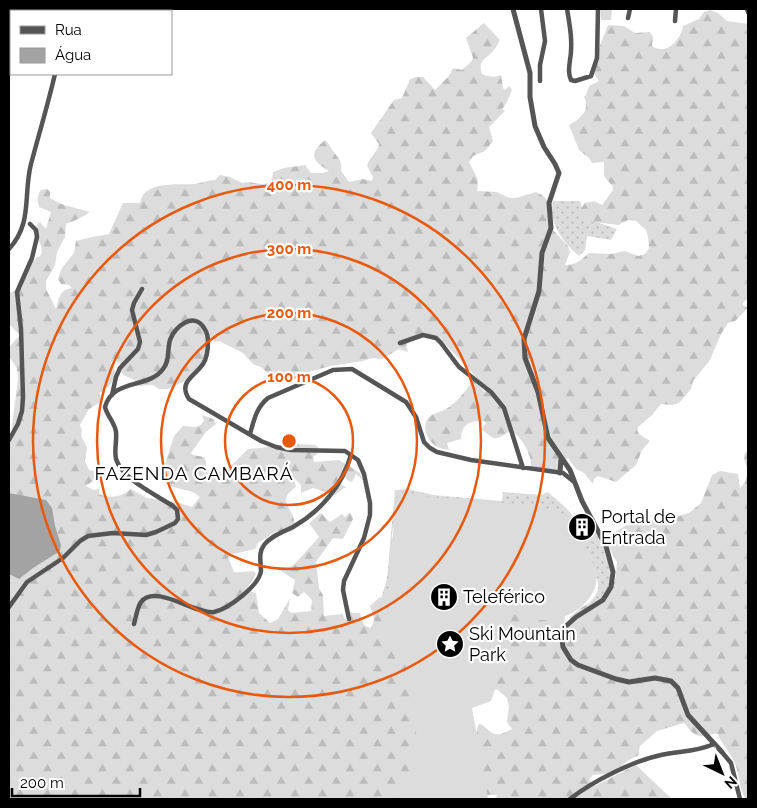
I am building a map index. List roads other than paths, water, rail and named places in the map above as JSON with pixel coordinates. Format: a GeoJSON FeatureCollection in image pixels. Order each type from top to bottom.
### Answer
{"type":"FeatureCollection","features":[{"type":"Feature","properties":{"kind":"street"},"geometry":{"type":"LineString","coordinates":[[513,9],[530,73],[530,98],[535,126],[559,174],[549,203],[552,228],[542,254],[539,291],[526,330],[525,358],[538,392],[548,438],[570,470],[585,508],[606,546],[612,564],[613,579],[609,593],[603,600],[576,617],[566,628],[562,640],[566,654],[578,665],[616,679],[629,682],[655,678],[671,681],[678,688],[688,715],[722,751],[730,763],[740,799]]}},
{"type":"Feature","properties":{"kind":"street"},"geometry":{"type":"LineString","coordinates":[[540,81],[540,65],[545,42],[541,9]]}},
{"type":"Feature","properties":{"kind":"street"},"geometry":{"type":"LineString","coordinates":[[567,9],[572,39],[568,74],[571,80],[575,81],[591,76],[596,58],[598,9]]}},
{"type":"Feature","properties":{"kind":"street"},"geometry":{"type":"LineString","coordinates":[[628,18],[630,9]]}},
{"type":"Feature","properties":{"kind":"street"},"geometry":{"type":"LineString","coordinates":[[675,21],[676,9]]}},
{"type":"Feature","properties":{"kind":"street"},"geometry":{"type":"LineString","coordinates":[[9,249],[26,218],[27,189],[31,166],[56,75]]}},
{"type":"Feature","properties":{"kind":"street"},"geometry":{"type":"LineString","coordinates":[[9,440],[18,424],[22,411],[21,329],[17,292],[18,286],[32,258],[37,237],[36,230],[30,224]]}},
{"type":"Feature","properties":{"kind":"street"},"geometry":{"type":"LineString","coordinates":[[112,395],[120,368],[138,349],[140,342],[132,310],[142,289]]}},
{"type":"Feature","properties":{"kind":"street"},"geometry":{"type":"LineString","coordinates":[[9,606],[27,582],[63,558],[80,541],[88,536],[113,533],[146,535],[175,523],[178,519],[177,510],[173,506],[144,488],[125,473],[120,466],[116,459],[116,430],[106,413],[105,407],[106,402],[112,395],[122,388],[154,377],[160,373],[167,362],[169,342],[172,334],[187,321],[194,320],[205,328],[208,337],[208,348],[206,359],[202,366],[187,382],[185,388],[189,399],[261,441],[276,447],[291,450],[345,452],[351,455],[362,467],[370,503],[370,515],[364,538],[344,581],[343,590],[349,619]]}},
{"type":"Feature","properties":{"kind":"street"},"geometry":{"type":"LineString","coordinates":[[400,343],[423,335],[436,338],[459,367],[491,392],[504,408],[523,468]]}},
{"type":"Feature","properties":{"kind":"street"},"geometry":{"type":"LineString","coordinates":[[250,434],[256,413],[260,405],[268,398],[333,370],[352,369],[406,402],[412,408],[424,442],[430,448],[456,457],[561,473],[574,481]]}},
{"type":"Feature","properties":{"kind":"street"},"geometry":{"type":"LineString","coordinates":[[134,624],[141,603],[146,598],[152,596],[173,600],[207,612],[214,612],[234,602],[254,585],[259,578],[260,554],[265,544],[308,518],[319,509],[341,480],[351,455]]}},
{"type":"Feature","properties":{"kind":"street"},"geometry":{"type":"LineString","coordinates":[[560,456],[561,473]]}},
{"type":"Feature","properties":{"kind":"street"},"geometry":{"type":"LineString","coordinates":[[561,473],[570,470]]}},
{"type":"Feature","properties":{"kind":"street"},"geometry":{"type":"LineString","coordinates":[[570,799],[597,782],[635,763],[663,755],[703,749],[714,744]]}},
{"type":"Feature","properties":{"kind":"water"},"geometry":{"type":"Polygon","coordinates":[[[9,493],[46,500],[52,508],[61,545],[60,551],[19,579],[9,574],[9,493]]]}},
{"type":"Feature","properties":{"kind":"place","name":"Portal de Entrada"},"geometry":{"type":"Point","coordinates":[582,527]}},
{"type":"Feature","properties":{"kind":"place","name":"Teleférico"},"geometry":{"type":"Point","coordinates":[444,597]}},
{"type":"Feature","properties":{"kind":"place","name":"Ski Mountain Park"},"geometry":{"type":"Point","coordinates":[450,644]}},
{"type":"Feature","properties":{"kind":"district","name":"FAZENDA CAMBARÁ"},"geometry":{"type":"Point","coordinates":[194,473]}}]}
